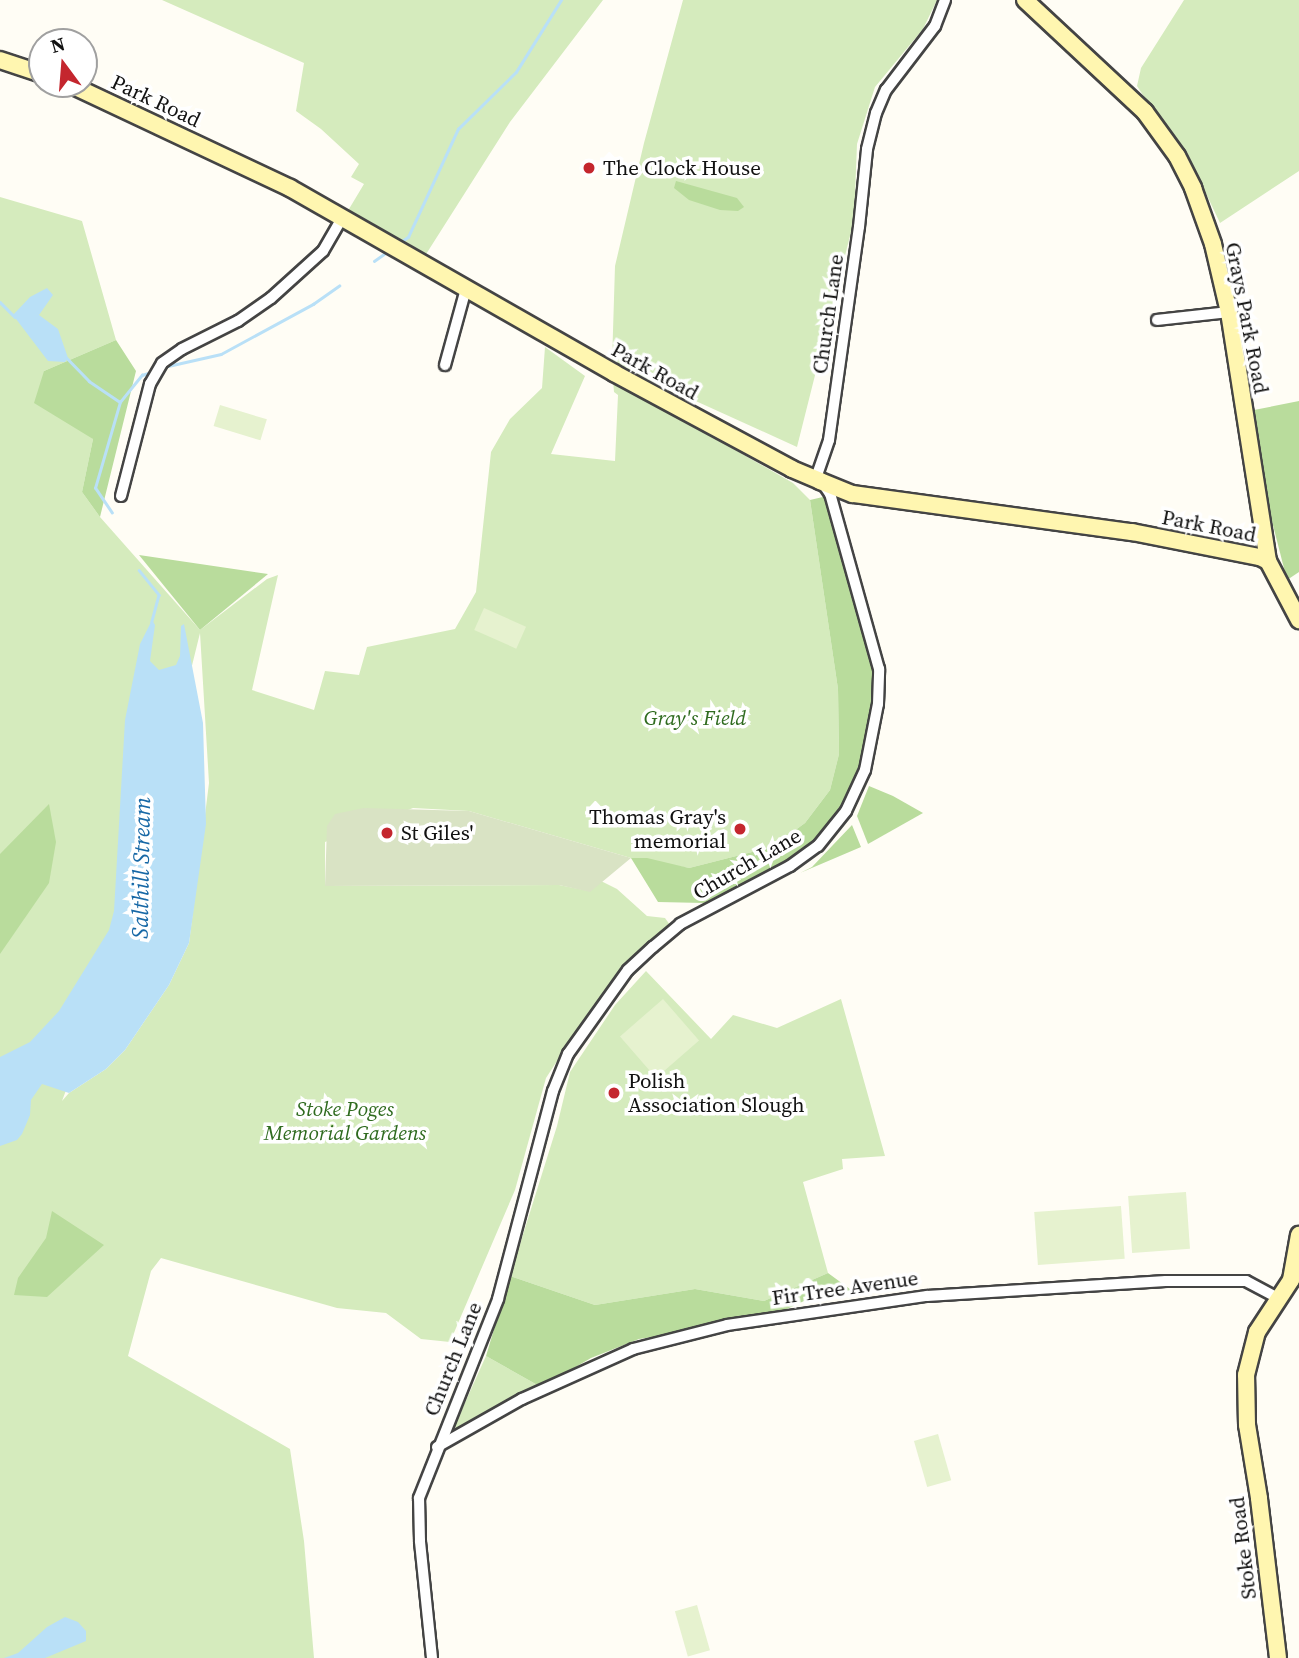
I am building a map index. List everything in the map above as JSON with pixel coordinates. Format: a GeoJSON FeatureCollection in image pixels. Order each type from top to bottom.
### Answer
{"type":"FeatureCollection","features":[{"type":"Feature","properties":{"kind":"main road","name":"Grays Park Road"},"geometry":{"type":"LineString","coordinates":[[1025,0],[1145,112],[1177,156],[1193,188],[1213,244],[1229,312],[1268,561],[1299,620]]}},
{"type":"Feature","properties":{"kind":"main road"},"geometry":{"type":"LineString","coordinates":[[0,61],[28,70]]}},
{"type":"Feature","properties":{"kind":"main road","name":"Park Road"},"geometry":{"type":"LineString","coordinates":[[98,98],[290,188],[343,217],[381,243],[626,380],[792,469],[820,481],[853,494],[1132,532],[1259,556],[1268,561]]}},
{"type":"Feature","properties":{"kind":"main road","name":"Stoke Road"},"geometry":{"type":"LineString","coordinates":[[1278,1658],[1259,1498],[1247,1425],[1246,1374],[1257,1332],[1291,1280],[1299,1235]]}},
{"type":"Feature","properties":{"kind":"street","name":"Church Lane"},"geometry":{"type":"LineString","coordinates":[[432,1658],[419,1541],[419,1498],[498,1299],[553,1091],[568,1054],[628,970],[680,924],[790,866],[818,846],[846,811],[865,770],[878,704],[879,669],[830,494],[817,475],[830,440],[867,149],[876,113],[886,90],[935,26],[945,0]]}},
{"type":"Feature","properties":{"kind":"street"},"geometry":{"type":"LineString","coordinates":[[121,496],[150,384],[162,363],[182,349],[238,321],[271,298],[323,251],[343,217]]}},
{"type":"Feature","properties":{"kind":"street"},"geometry":{"type":"LineString","coordinates":[[445,365],[466,289]]}},
{"type":"Feature","properties":{"kind":"street"},"geometry":{"type":"LineString","coordinates":[[1157,320],[1229,312]]}},
{"type":"Feature","properties":{"kind":"street","name":"Fir Tree Avenue"},"geometry":{"type":"LineString","coordinates":[[438,1447],[522,1399],[633,1349],[727,1325],[927,1296],[1166,1282],[1246,1281],[1280,1298]]}},
{"type":"Feature","properties":{"kind":"green space"},"geometry":{"type":"Polygon","coordinates":[[[162,0],[603,0],[510,122],[423,259],[346,214],[364,184],[351,177],[359,164],[321,129],[296,111],[304,63],[162,0]]]}},
{"type":"Feature","properties":{"kind":"green space"},"geometry":{"type":"Polygon","coordinates":[[[683,0],[937,0],[923,29],[875,87],[857,144],[854,220],[797,447],[612,363],[615,266],[644,143],[683,0]]]}},
{"type":"Feature","properties":{"kind":"green space"},"geometry":{"type":"Polygon","coordinates":[[[1184,0],[1299,0],[1299,171],[1220,223],[1202,185],[1137,86],[1141,68],[1184,0]]]}},
{"type":"Feature","properties":{"kind":"green space"},"geometry":{"type":"Polygon","coordinates":[[[676,181],[737,198],[744,207],[738,211],[720,210],[689,200],[674,188],[676,181]]]}},
{"type":"Feature","properties":{"kind":"green space"},"geometry":{"type":"Polygon","coordinates":[[[0,197],[82,221],[116,340],[44,371],[93,439],[82,492],[100,517],[200,630],[267,579],[278,575],[252,690],[314,710],[325,671],[359,675],[367,647],[455,629],[476,592],[491,452],[510,419],[542,388],[545,347],[585,376],[551,454],[615,461],[618,395],[614,392],[613,380],[793,483],[810,500],[838,689],[839,754],[830,790],[805,823],[772,847],[689,868],[631,858],[469,811],[413,808],[325,842],[325,886],[559,885],[589,891],[601,881],[617,889],[647,916],[665,918],[670,925],[637,958],[570,1041],[546,1078],[515,1190],[450,1342],[421,1339],[386,1313],[337,1308],[161,1258],[151,1271],[128,1356],[290,1449],[304,1541],[314,1658],[0,1658],[0,197]],[[200,633],[129,922],[62,1101],[69,1093],[106,1069],[125,1050],[169,985],[189,943],[209,783],[200,633]]]}},
{"type":"Feature","properties":{"kind":"green space"},"geometry":{"type":"Polygon","coordinates":[[[116,340],[136,371],[100,517],[82,492],[93,439],[34,403],[44,371],[116,340]]]}},
{"type":"Feature","properties":{"kind":"green space"},"geometry":{"type":"Polygon","coordinates":[[[1299,401],[1299,572],[1287,580],[1264,490],[1254,410],[1299,401]]]}},
{"type":"Feature","properties":{"kind":"green space"},"geometry":{"type":"Polygon","coordinates":[[[220,405],[267,419],[260,440],[214,426],[220,405]]]}},
{"type":"Feature","properties":{"kind":"green space"},"geometry":{"type":"Polygon","coordinates":[[[827,496],[872,667],[872,709],[861,766],[838,816],[794,860],[704,903],[658,902],[631,858],[647,858],[689,868],[772,847],[805,823],[830,790],[839,754],[838,689],[810,500],[827,496]]]}},
{"type":"Feature","properties":{"kind":"green space"},"geometry":{"type":"Polygon","coordinates":[[[139,555],[268,574],[200,630],[139,555]]]}},
{"type":"Feature","properties":{"kind":"green space"},"geometry":{"type":"Polygon","coordinates":[[[484,608],[526,627],[516,649],[474,630],[484,608]]]}},
{"type":"Feature","properties":{"kind":"green space"},"geometry":{"type":"Polygon","coordinates":[[[869,786],[923,813],[868,844],[857,816],[869,786]]]}},
{"type":"Feature","properties":{"kind":"green space"},"geometry":{"type":"Polygon","coordinates":[[[49,804],[56,842],[49,883],[0,954],[0,854],[49,804]]]}},
{"type":"Feature","properties":{"kind":"green space"},"geometry":{"type":"Polygon","coordinates":[[[364,808],[469,811],[631,858],[590,892],[559,885],[325,886],[327,826],[335,814],[364,808]]]}},
{"type":"Feature","properties":{"kind":"green space"},"geometry":{"type":"Polygon","coordinates":[[[852,825],[861,847],[800,873],[812,867],[852,825]]]}},
{"type":"Feature","properties":{"kind":"green space"},"geometry":{"type":"Polygon","coordinates":[[[646,971],[711,1039],[733,1015],[777,1028],[841,999],[885,1156],[842,1159],[843,1169],[803,1182],[828,1273],[764,1301],[695,1289],[595,1305],[510,1276],[557,1126],[570,1072],[615,1005],[646,971]]]}},
{"type":"Feature","properties":{"kind":"green space"},"geometry":{"type":"Polygon","coordinates":[[[663,999],[699,1041],[656,1078],[620,1036],[663,999]]]}},
{"type":"Feature","properties":{"kind":"green space"},"geometry":{"type":"Polygon","coordinates":[[[1186,1192],[1190,1249],[1132,1253],[1128,1196],[1186,1192]]]}},
{"type":"Feature","properties":{"kind":"green space"},"geometry":{"type":"Polygon","coordinates":[[[1121,1206],[1125,1259],[1038,1265],[1034,1212],[1121,1206]]]}},
{"type":"Feature","properties":{"kind":"green space"},"geometry":{"type":"Polygon","coordinates":[[[52,1211],[104,1245],[47,1297],[14,1295],[18,1278],[46,1238],[52,1211]]]}},
{"type":"Feature","properties":{"kind":"green space"},"geometry":{"type":"Polygon","coordinates":[[[828,1273],[854,1292],[804,1301],[761,1321],[639,1339],[591,1358],[541,1387],[486,1356],[510,1276],[595,1305],[695,1289],[764,1301],[828,1273]]]}},
{"type":"Feature","properties":{"kind":"green space"},"geometry":{"type":"Polygon","coordinates":[[[486,1356],[541,1387],[462,1430],[454,1427],[486,1356]]]}},
{"type":"Feature","properties":{"kind":"green space"},"geometry":{"type":"Polygon","coordinates":[[[938,1434],[951,1480],[927,1487],[914,1441],[938,1434]]]}},
{"type":"Feature","properties":{"kind":"green space"},"geometry":{"type":"Polygon","coordinates":[[[697,1605],[710,1650],[688,1657],[675,1611],[697,1605]]]}},
{"type":"Feature","properties":{"kind":"water"},"geometry":{"type":"Polygon","coordinates":[[[47,288],[53,295],[39,315],[58,329],[68,358],[65,362],[48,361],[13,315],[30,297],[47,288]]]}},
{"type":"Feature","properties":{"kind":"water"},"geometry":{"type":"Polygon","coordinates":[[[152,620],[155,625],[150,661],[159,670],[176,665],[180,656],[181,626],[184,624],[203,723],[206,824],[189,943],[169,985],[125,1050],[106,1069],[69,1093],[42,1084],[31,1100],[30,1115],[22,1134],[17,1140],[0,1146],[0,1057],[30,1042],[59,1011],[109,930],[114,911],[125,720],[140,644],[152,620]]]}},
{"type":"Feature","properties":{"kind":"water"},"geometry":{"type":"Polygon","coordinates":[[[65,1617],[78,1622],[86,1631],[86,1641],[45,1658],[4,1658],[18,1653],[47,1627],[65,1617]]]}},
{"type":"Feature","properties":{"kind":"waterway","name":"Salthill Stream"},"geometry":{"type":"LineString","coordinates":[[399,243],[408,237],[458,129],[516,72],[561,0]]}},
{"type":"Feature","properties":{"kind":"waterway","name":"Salthill Stream"},"geometry":{"type":"LineString","coordinates":[[374,261],[384,254]]}},
{"type":"Feature","properties":{"kind":"waterway","name":"Salthill Stream"},"geometry":{"type":"LineString","coordinates":[[168,366],[221,354],[313,304],[339,286]]}},
{"type":"Feature","properties":{"kind":"waterway"},"geometry":{"type":"LineString","coordinates":[[0,302],[15,317]]}},
{"type":"Feature","properties":{"kind":"waterway"},"geometry":{"type":"LineString","coordinates":[[67,358],[89,381],[120,402]]}},
{"type":"Feature","properties":{"kind":"waterway","name":"Salthill Stream"},"geometry":{"type":"LineString","coordinates":[[112,513],[95,488],[120,402],[142,375],[148,373]]}},
{"type":"Feature","properties":{"kind":"waterway","name":"Salthill Stream"},"geometry":{"type":"LineString","coordinates":[[139,570],[159,595],[152,622]]}},
{"type":"Feature","properties":{"kind":"place","name":"The Clock House"},"geometry":{"type":"Point","coordinates":[589,168]}},
{"type":"Feature","properties":{"kind":"place","name":"Thomas Gray's memorial"},"geometry":{"type":"Point","coordinates":[740,829]}},
{"type":"Feature","properties":{"kind":"place","name":"St Giles'"},"geometry":{"type":"Point","coordinates":[387,833]}},
{"type":"Feature","properties":{"kind":"place","name":"Polish Association Slough"},"geometry":{"type":"Point","coordinates":[614,1093]}},
{"type":"Feature","properties":{"kind":"park label","name":"Gray's Field"},"geometry":{"type":"Point","coordinates":[695,718]}},
{"type":"Feature","properties":{"kind":"park label","name":"Stoke Poges Memorial Gardens"},"geometry":{"type":"Point","coordinates":[345,1121]}}]}
